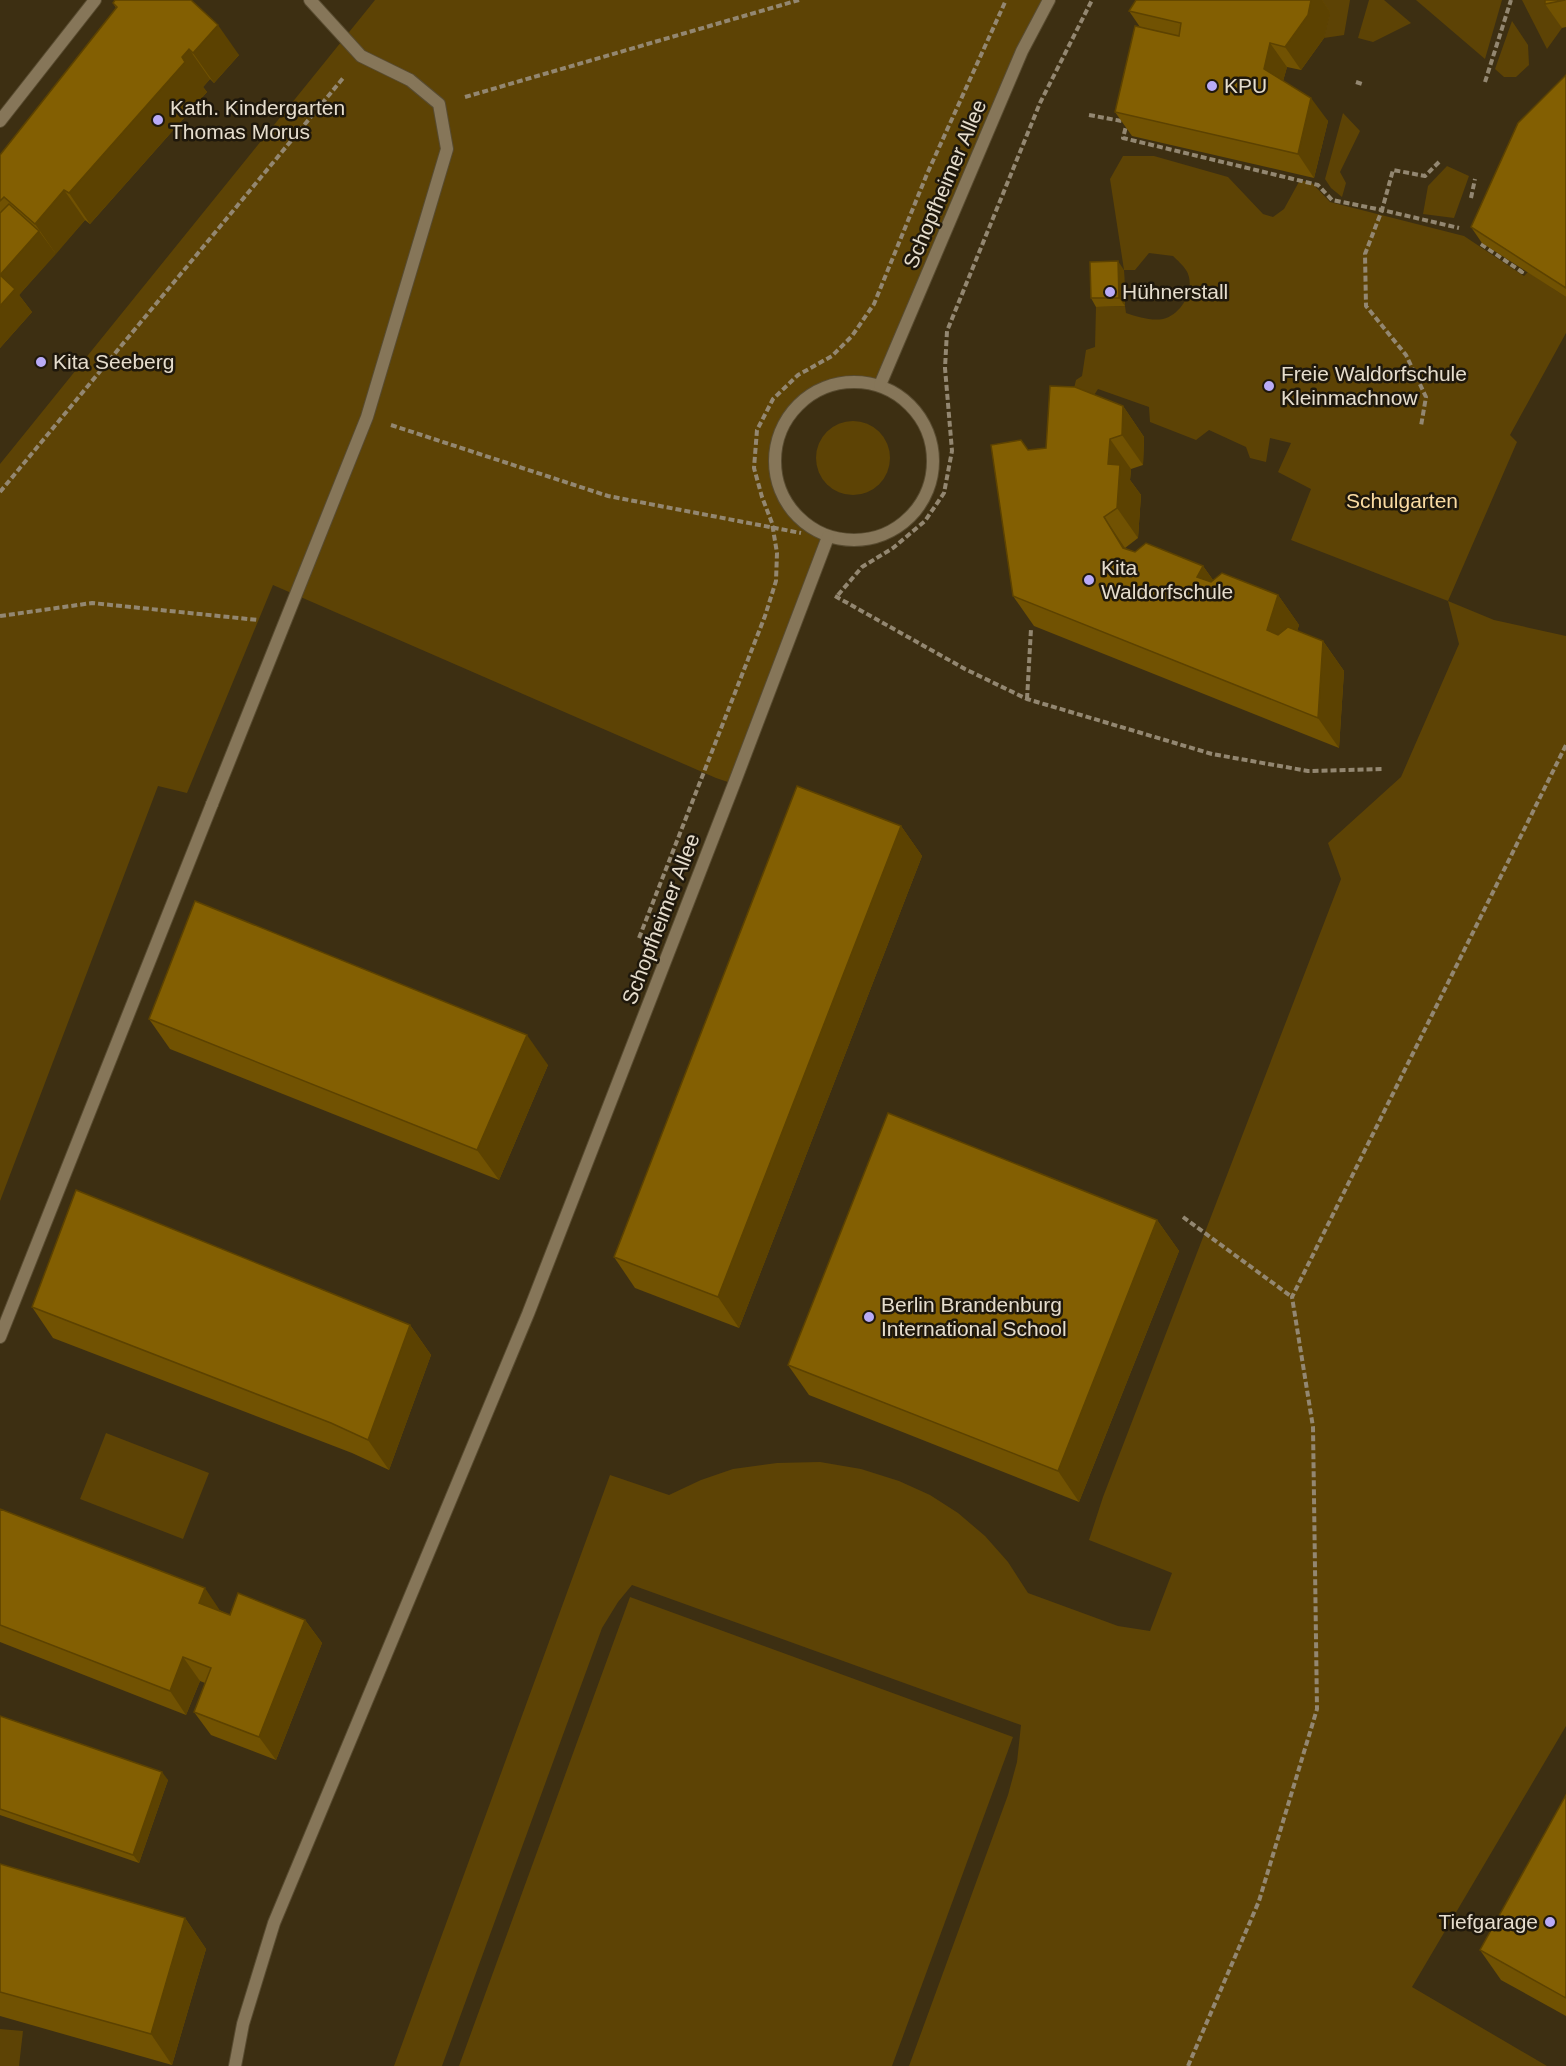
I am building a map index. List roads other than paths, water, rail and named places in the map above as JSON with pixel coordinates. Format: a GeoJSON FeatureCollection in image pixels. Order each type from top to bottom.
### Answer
{"type":"FeatureCollection","features":[{"type":"Feature","properties":{"kind":"street"},"geometry":{"type":"LineString","coordinates":[[0,121],[95,0]]}},
{"type":"Feature","properties":{"kind":"street"},"geometry":{"type":"LineString","coordinates":[[0,1337],[367,417],[447,149],[439,104],[410,80],[361,56],[310,0]]}},
{"type":"Feature","properties":{"kind":"street","name":"Schopfheimer Allee"},"geometry":{"type":"LineString","coordinates":[[880,385],[1022,51],[1049,0]]}},
{"type":"Feature","properties":{"kind":"street"},"geometry":{"type":"LineString","coordinates":[[855,381],[880,385],[904,398],[922,419],[932,446],[933,464],[933,473],[924,500],[906,521],[883,535],[856,541],[828,537],[806,525],[789,507],[777,485],[774,460],[778,435],[790,413],[807,395],[830,384],[855,381]]}},
{"type":"Feature","properties":{"kind":"street","name":"Schopfheimer Allee"},"geometry":{"type":"LineString","coordinates":[[235,2066],[243,2024],[274,1923],[528,1314],[828,537]]}},
{"type":"Feature","properties":{"kind":"place","name":"KPU"},"geometry":{"type":"Point","coordinates":[1212,86]}},
{"type":"Feature","properties":{"kind":"place","name":"Kath. Kindergarten Thomas Morus"},"geometry":{"type":"Point","coordinates":[158,120]}},
{"type":"Feature","properties":{"kind":"place","name":"Hühnerstall"},"geometry":{"type":"Point","coordinates":[1110,292]}},
{"type":"Feature","properties":{"kind":"place","name":"Kita Seeberg"},"geometry":{"type":"Point","coordinates":[41,362]}},
{"type":"Feature","properties":{"kind":"place","name":"Freie Waldorfschule Kleinmachnow"},"geometry":{"type":"Point","coordinates":[1269,386]}},
{"type":"Feature","properties":{"kind":"place","name":"Kita Waldorfschule"},"geometry":{"type":"Point","coordinates":[1089,580]}},
{"type":"Feature","properties":{"kind":"place","name":"Berlin Brandenburg International School"},"geometry":{"type":"Point","coordinates":[869,1317]}},
{"type":"Feature","properties":{"kind":"place","name":"Tiefgarage"},"geometry":{"type":"Point","coordinates":[1550,1922]}},
{"type":"Feature","properties":{"kind":"park label","name":"Schulgarten"},"geometry":{"type":"Point","coordinates":[1402,501]}}]}
